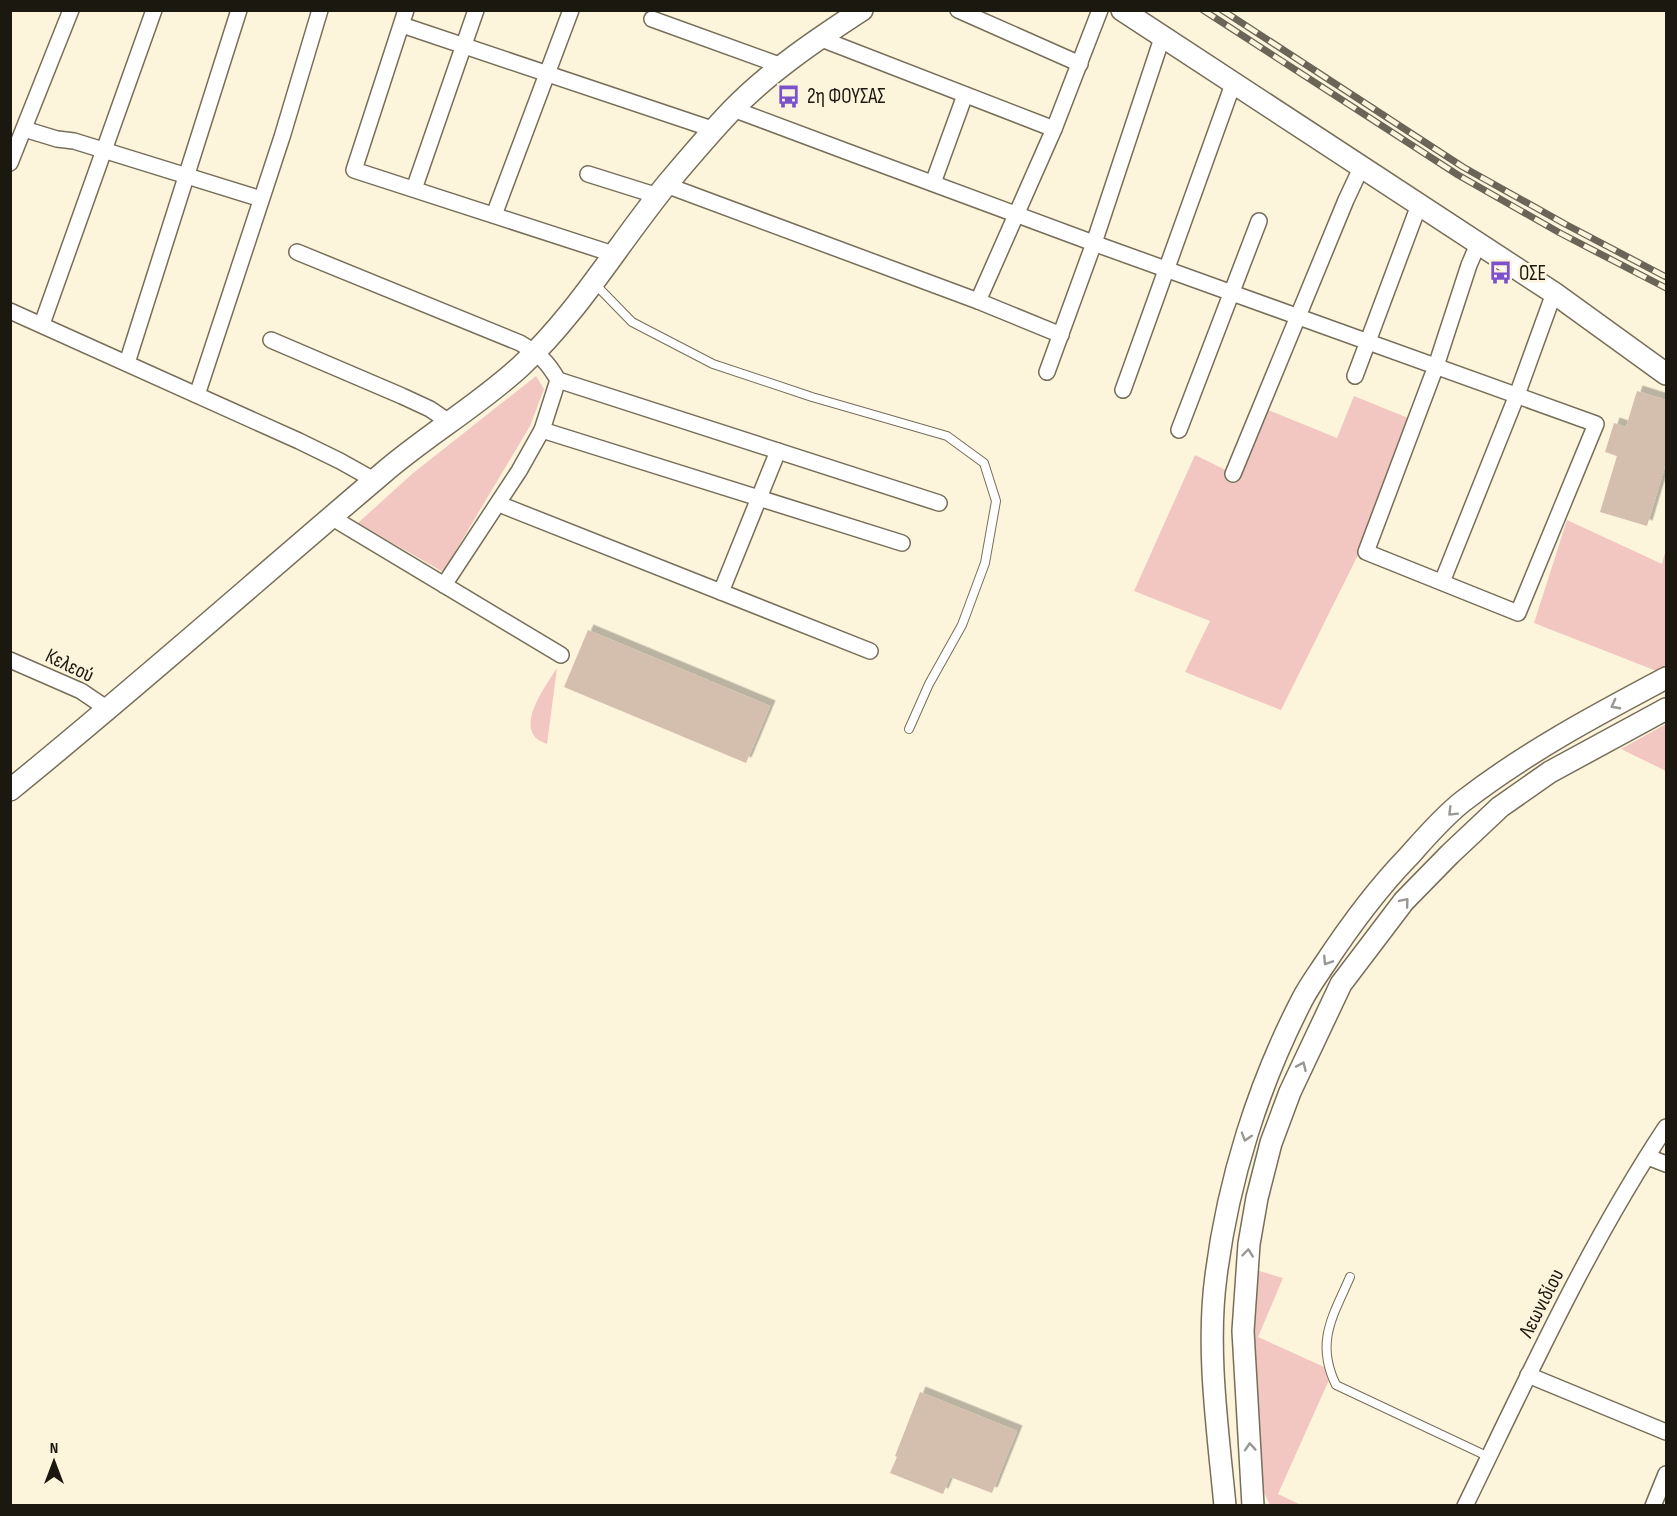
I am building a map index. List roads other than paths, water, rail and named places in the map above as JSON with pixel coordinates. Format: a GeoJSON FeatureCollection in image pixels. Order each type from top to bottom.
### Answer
{"type":"FeatureCollection","features":[{"type":"Feature","properties":{"kind":"street"},"geometry":{"type":"LineString","coordinates":[[10,163],[71,10]]}},
{"type":"Feature","properties":{"kind":"street"},"geometry":{"type":"LineString","coordinates":[[42,324],[154,10]]}},
{"type":"Feature","properties":{"kind":"street"},"geometry":{"type":"LineString","coordinates":[[127,363],[239,10]]}},
{"type":"Feature","properties":{"kind":"street"},"geometry":{"type":"LineString","coordinates":[[197,395],[320,10]]}},
{"type":"Feature","properties":{"kind":"street"},"geometry":{"type":"LineString","coordinates":[[414,189],[476,10]]}},
{"type":"Feature","properties":{"kind":"street"},"geometry":{"type":"LineString","coordinates":[[494,215],[571,10]]}},
{"type":"Feature","properties":{"kind":"street"},"geometry":{"type":"LineString","coordinates":[[10,790],[109,710],[374,480],[513,372],[570,312],[662,191],[733,109],[782,66],[862,10]]}},
{"type":"Feature","properties":{"kind":"street"},"geometry":{"type":"LineString","coordinates":[[958,10],[1080,64]]}},
{"type":"Feature","properties":{"kind":"street"},"geometry":{"type":"LineString","coordinates":[[978,301],[1054,129],[1100,10]]}},
{"type":"Feature","properties":{"kind":"street"},"geometry":{"type":"LineString","coordinates":[[1122,10],[1554,292],[1666,374]]}},
{"type":"Feature","properties":{"kind":"street"},"geometry":{"type":"LineString","coordinates":[[613,254],[354,170],[404,18],[464,46],[715,130]]}},
{"type":"Feature","properties":{"kind":"street"},"geometry":{"type":"LineString","coordinates":[[652,19],[782,66]]}},
{"type":"Feature","properties":{"kind":"street"},"geometry":{"type":"LineString","coordinates":[[819,38],[1054,129]]}},
{"type":"Feature","properties":{"kind":"street"},"geometry":{"type":"LineString","coordinates":[[1047,372],[1094,243],[1162,38]]}},
{"type":"Feature","properties":{"kind":"street"},"geometry":{"type":"LineString","coordinates":[[1123,390],[1233,84]]}},
{"type":"Feature","properties":{"kind":"street"},"geometry":{"type":"LineString","coordinates":[[933,183],[965,95]]}},
{"type":"Feature","properties":{"kind":"street"},"geometry":{"type":"LineString","coordinates":[[733,109],[1094,243],[1231,293],[1299,317],[1368,342],[1436,366],[1517,395],[1596,424],[1518,613],[1366,552],[1436,366],[1478,244]]}},
{"type":"Feature","properties":{"kind":"street"},"geometry":{"type":"LineString","coordinates":[[24,129],[103,150],[261,199]]}},
{"type":"Feature","properties":{"kind":"street"},"geometry":{"type":"LineString","coordinates":[[1233,474],[1361,168]]}},
{"type":"Feature","properties":{"kind":"street"},"geometry":{"type":"LineString","coordinates":[[588,174],[662,191],[978,301],[1061,335]]}},
{"type":"Feature","properties":{"kind":"street"},"geometry":{"type":"LineString","coordinates":[[1355,375],[1419,205]]}},
{"type":"Feature","properties":{"kind":"street"},"geometry":{"type":"LineString","coordinates":[[1179,430],[1258,221]]}},
{"type":"Feature","properties":{"kind":"street"},"geometry":{"type":"LineString","coordinates":[[297,252],[520,343],[535,351],[548,363],[558,380],[939,503]]}},
{"type":"Feature","properties":{"kind":"street"},"geometry":{"type":"LineString","coordinates":[[1443,582],[1517,395],[1554,292]]}},
{"type":"Feature","properties":{"kind":"street"},"geometry":{"type":"LineString","coordinates":[[10,311],[320,450],[374,480]]}},
{"type":"Feature","properties":{"kind":"street"},"geometry":{"type":"LineString","coordinates":[[271,340],[402,396],[430,409],[449,422]]}},
{"type":"Feature","properties":{"kind":"street"},"geometry":{"type":"LineString","coordinates":[[444,585],[499,504],[542,430],[558,380]]}},
{"type":"Feature","properties":{"kind":"street"},"geometry":{"type":"LineString","coordinates":[[542,430],[902,543]]}},
{"type":"Feature","properties":{"kind":"street"},"geometry":{"type":"LineString","coordinates":[[721,592],[778,451]]}},
{"type":"Feature","properties":{"kind":"street"},"geometry":{"type":"LineString","coordinates":[[499,504],[870,651]]}},
{"type":"Feature","properties":{"kind":"street"},"geometry":{"type":"LineString","coordinates":[[332,517],[561,655]]}},
{"type":"Feature","properties":{"kind":"street","name":"Κελεού"},"geometry":{"type":"LineString","coordinates":[[10,660],[81,691],[109,710]]}},
{"type":"Feature","properties":{"kind":"street"},"geometry":{"type":"LineString","coordinates":[[1225,1506],[1214,1382],[1215,1278],[1237,1167],[1254,1113],[1303,998],[1343,936],[1384,882],[1459,804],[1494,778],[1590,718],[1666,678]]}},
{"type":"Feature","properties":{"kind":"street"},"geometry":{"type":"LineString","coordinates":[[1253,1506],[1243,1331],[1249,1244],[1257,1198],[1271,1143],[1290,1092],[1341,984],[1404,902],[1500,807],[1550,772],[1666,708]]}},
{"type":"Feature","properties":{"kind":"street","name":"Λεωνιδίου"},"geometry":{"type":"LineString","coordinates":[[1465,1506],[1593,1248],[1666,1127]]}},
{"type":"Feature","properties":{"kind":"street"},"geometry":{"type":"LineString","coordinates":[[1648,1157],[1666,1164]]}},
{"type":"Feature","properties":{"kind":"street"},"geometry":{"type":"LineString","coordinates":[[1528,1375],[1666,1432]]}},
{"type":"Feature","properties":{"kind":"street"},"geometry":{"type":"LineString","coordinates":[[1653,1506],[1666,1474]]}},
{"type":"Feature","properties":{"kind":"lane"},"geometry":{"type":"LineString","coordinates":[[593,282],[632,322],[713,364],[812,397],[947,436],[984,463],[996,501],[985,563],[962,625],[929,684],[909,729]]}},
{"type":"Feature","properties":{"kind":"lane"},"geometry":{"type":"LineString","coordinates":[[1350,1277],[1328,1329],[1326,1340],[1326,1361],[1336,1385],[1489,1457]]}},
{"type":"Feature","properties":{"kind":"railway"},"geometry":{"type":"LineString","coordinates":[[1203,10],[1458,175],[1560,233],[1666,288]]}},
{"type":"Feature","properties":{"kind":"railway"},"geometry":{"type":"LineString","coordinates":[[1222,10],[1463,167],[1666,277]]}},
{"type":"Feature","properties":{"kind":"place","name":"2η ΦΟΥΣΑΣ"},"geometry":{"type":"Point","coordinates":[789,96]}},
{"type":"Feature","properties":{"kind":"place","name":"ΟΣΕ"},"geometry":{"type":"Point","coordinates":[1501,273]}}]}
